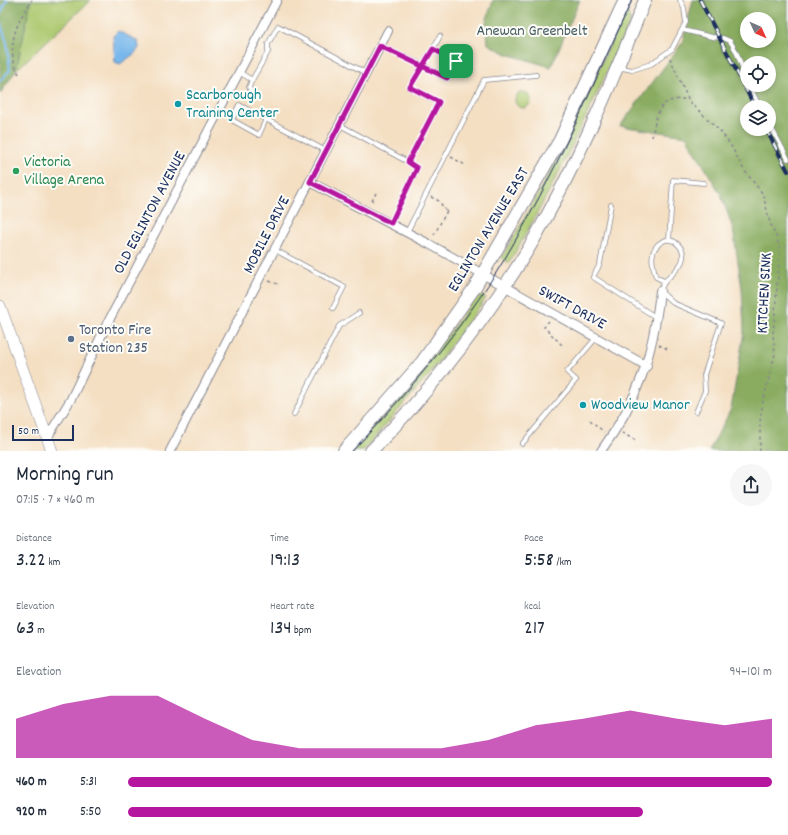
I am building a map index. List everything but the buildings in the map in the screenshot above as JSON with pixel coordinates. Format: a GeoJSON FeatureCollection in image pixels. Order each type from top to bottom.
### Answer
{"type":"FeatureCollection","features":[{"type":"Feature","properties":{"kind":"main road","name":"EGLINTON AVENUE EAST"},"geometry":{"type":"LineString","coordinates":[[344,451],[422,362],[456,317],[483,274],[560,140],[625,0]]}},
{"type":"Feature","properties":{"kind":"main road"},"geometry":{"type":"LineString","coordinates":[[371,451],[435,379],[464,343],[504,286],[556,199],[580,151],[618,67],[645,0]]}},
{"type":"Feature","properties":{"kind":"street","name":"OLD EGLINTON AVENUE"},"geometry":{"type":"LineString","coordinates":[[47,438],[71,399],[109,321],[276,0]]}},
{"type":"Feature","properties":{"kind":"street","name":"MOBILE DRIVE"},"geometry":{"type":"LineString","coordinates":[[170,451],[388,31]]}},
{"type":"Feature","properties":{"kind":"street","name":"SWIFT DRIVE"},"geometry":{"type":"LineString","coordinates":[[310,182],[391,223],[647,366]]}},
{"type":"Feature","properties":{"kind":"street"},"geometry":{"type":"LineString","coordinates":[[601,451],[616,430],[638,389],[647,366],[653,342],[660,292]]}},
{"type":"Feature","properties":{"kind":"street"},"geometry":{"type":"LineString","coordinates":[[0,306],[52,451]]}},
{"type":"Feature","properties":{"kind":"lane"},"geometry":{"type":"LineString","coordinates":[[618,67],[632,70],[651,64],[663,57],[672,49],[686,22],[680,0]]}},
{"type":"Feature","properties":{"kind":"lane"},"geometry":{"type":"LineString","coordinates":[[251,92],[249,87],[268,52],[268,44],[278,26],[366,73]]}},
{"type":"Feature","properties":{"kind":"lane"},"geometry":{"type":"LineString","coordinates":[[682,30],[712,37],[724,38],[730,41],[740,62]]}},
{"type":"Feature","properties":{"kind":"lane"},"geometry":{"type":"LineString","coordinates":[[408,162],[439,102],[410,87],[440,36]]}},
{"type":"Feature","properties":{"kind":"lane"},"geometry":{"type":"LineString","coordinates":[[380,46],[447,78],[456,61],[433,49]]}},
{"type":"Feature","properties":{"kind":"lane"},"geometry":{"type":"LineString","coordinates":[[239,72],[252,80]]}},
{"type":"Feature","properties":{"kind":"lane"},"geometry":{"type":"LineString","coordinates":[[407,232],[484,80],[536,75]]}},
{"type":"Feature","properties":{"kind":"lane"},"geometry":{"type":"LineString","coordinates":[[266,119],[258,135],[232,120],[239,105],[266,119],[326,151]]}},
{"type":"Feature","properties":{"kind":"lane"},"geometry":{"type":"LineString","coordinates":[[340,125],[417,168],[391,223]]}},
{"type":"Feature","properties":{"kind":"lane"},"geometry":{"type":"LineString","coordinates":[[776,136],[788,159]]}},
{"type":"Feature","properties":{"kind":"lane"},"geometry":{"type":"LineString","coordinates":[[669,240],[673,180],[704,183]]}},
{"type":"Feature","properties":{"kind":"lane"},"geometry":{"type":"LineString","coordinates":[[611,206],[600,264],[593,277],[657,318]]}},
{"type":"Feature","properties":{"kind":"lane"},"geometry":{"type":"LineString","coordinates":[[664,281],[656,277],[652,259],[653,253],[658,245],[665,240],[669,240],[677,244],[683,256],[681,264],[675,274],[664,281],[660,292],[673,303],[721,324],[704,375],[705,391],[696,412]]}},
{"type":"Feature","properties":{"kind":"lane"},"geometry":{"type":"LineString","coordinates":[[275,250],[344,286],[333,308]]}},
{"type":"Feature","properties":{"kind":"lane"},"geometry":{"type":"LineString","coordinates":[[294,414],[339,326],[359,313]]}},
{"type":"Feature","properties":{"kind":"lane"},"geometry":{"type":"LineString","coordinates":[[522,444],[576,380],[567,372],[596,338]]}},
{"type":"Feature","properties":{"kind":"path"},"geometry":{"type":"LineString","coordinates":[[19,74],[12,57],[13,34],[22,13],[32,0]]}},
{"type":"Feature","properties":{"kind":"path","name":"KITCHEN SINK"},"geometry":{"type":"LineString","coordinates":[[672,49],[669,57],[671,64],[687,99],[696,110],[721,132],[730,144],[744,170],[764,194],[770,223],[777,238],[780,252],[773,335],[775,354],[761,415],[760,451]]}},
{"type":"Feature","properties":{"kind":"path"},"geometry":{"type":"LineString","coordinates":[[652,137],[658,110],[664,103],[670,100],[687,99]]}},
{"type":"Feature","properties":{"kind":"path"},"geometry":{"type":"LineString","coordinates":[[446,154],[465,164]]}},
{"type":"Feature","properties":{"kind":"path"},"geometry":{"type":"LineString","coordinates":[[372,201],[377,191]]}},
{"type":"Feature","properties":{"kind":"path"},"geometry":{"type":"LineString","coordinates":[[426,194],[439,201],[446,212]]}},
{"type":"Feature","properties":{"kind":"path"},"geometry":{"type":"LineString","coordinates":[[434,235],[448,209]]}},
{"type":"Feature","properties":{"kind":"path"},"geometry":{"type":"LineString","coordinates":[[269,281],[278,284]]}},
{"type":"Feature","properties":{"kind":"path"},"geometry":{"type":"LineString","coordinates":[[550,320],[544,327],[563,346]]}},
{"type":"Feature","properties":{"kind":"path"},"geometry":{"type":"LineString","coordinates":[[653,342],[670,350]]}},
{"type":"Feature","properties":{"kind":"path"},"geometry":{"type":"LineString","coordinates":[[590,420],[606,433]]}},
{"type":"Feature","properties":{"kind":"path"},"geometry":{"type":"LineString","coordinates":[[616,430],[634,440]]}},
{"type":"Feature","properties":{"kind":"green space"},"geometry":{"type":"Polygon","coordinates":[[[0,0],[31,0],[16,70],[0,94],[0,0]]]}},
{"type":"Feature","properties":{"kind":"green space"},"geometry":{"type":"Polygon","coordinates":[[[31,0],[91,0],[16,70],[31,0]]]}},
{"type":"Feature","properties":{"kind":"green space","name":"Anewan Greenbelt"},"geometry":{"type":"Polygon","coordinates":[[[493,0],[580,0],[551,67],[507,54],[488,44],[486,22],[493,0]]]}},
{"type":"Feature","properties":{"kind":"green space"},"geometry":{"type":"Polygon","coordinates":[[[693,0],[788,0],[788,451],[709,451],[731,409],[744,332],[742,289],[733,229],[721,195],[686,136],[620,126],[682,43],[693,0]]]}},
{"type":"Feature","properties":{"kind":"green space"},"geometry":{"type":"Polygon","coordinates":[[[625,12],[629,14],[628,18],[631,20],[543,203],[509,263],[501,258],[536,198],[582,106],[625,12]]]}},
{"type":"Feature","properties":{"kind":"green space"},"geometry":{"type":"Polygon","coordinates":[[[520,92],[526,92],[531,97],[529,106],[526,108],[520,108],[515,103],[515,97],[520,92]]]}},
{"type":"Feature","properties":{"kind":"green space"},"geometry":{"type":"Polygon","coordinates":[[[478,293],[486,298],[428,376],[363,451],[349,451],[445,339],[478,293]]]}},
{"type":"Feature","properties":{"kind":"water"},"geometry":{"type":"Polygon","coordinates":[[[118,31],[138,41],[139,48],[134,54],[120,64],[115,62],[113,36],[118,31]]]}},
{"type":"Feature","properties":{"kind":"waterway"},"geometry":{"type":"LineString","coordinates":[[0,15],[7,0]]}},
{"type":"Feature","properties":{"kind":"waterway"},"geometry":{"type":"LineString","coordinates":[[0,22],[7,43],[10,70],[0,81]]}},
{"type":"Feature","properties":{"kind":"tram line"},"geometry":{"type":"LineString","coordinates":[[352,451],[433,360],[488,286],[522,229],[556,164],[632,0]]}},
{"type":"Feature","properties":{"kind":"railway"},"geometry":{"type":"LineString","coordinates":[[700,0],[751,100]]}},
{"type":"Feature","properties":{"kind":"railway"},"geometry":{"type":"LineString","coordinates":[[770,136],[788,171]]}},
{"type":"Feature","properties":{"kind":"place","name":"Scarborough Training Center"},"geometry":{"type":"Point","coordinates":[178,104]}},
{"type":"Feature","properties":{"kind":"place","name":"Victoria Village Arena"},"geometry":{"type":"Point","coordinates":[16,171]}},
{"type":"Feature","properties":{"kind":"place","name":"Toronto Fire Station 235"},"geometry":{"type":"Point","coordinates":[71,339]}},
{"type":"Feature","properties":{"kind":"place","name":"Woodview Manor"},"geometry":{"type":"Point","coordinates":[583,405]}},
{"type":"Feature","properties":{"kind":"route"},"geometry":{"type":"LineString","coordinates":[[456,61],[433,49],[422,65],[410,87],[439,102],[408,162],[417,168],[391,223],[321,186],[310,182],[380,46],[422,65],[447,78],[456,61]]}}]}
